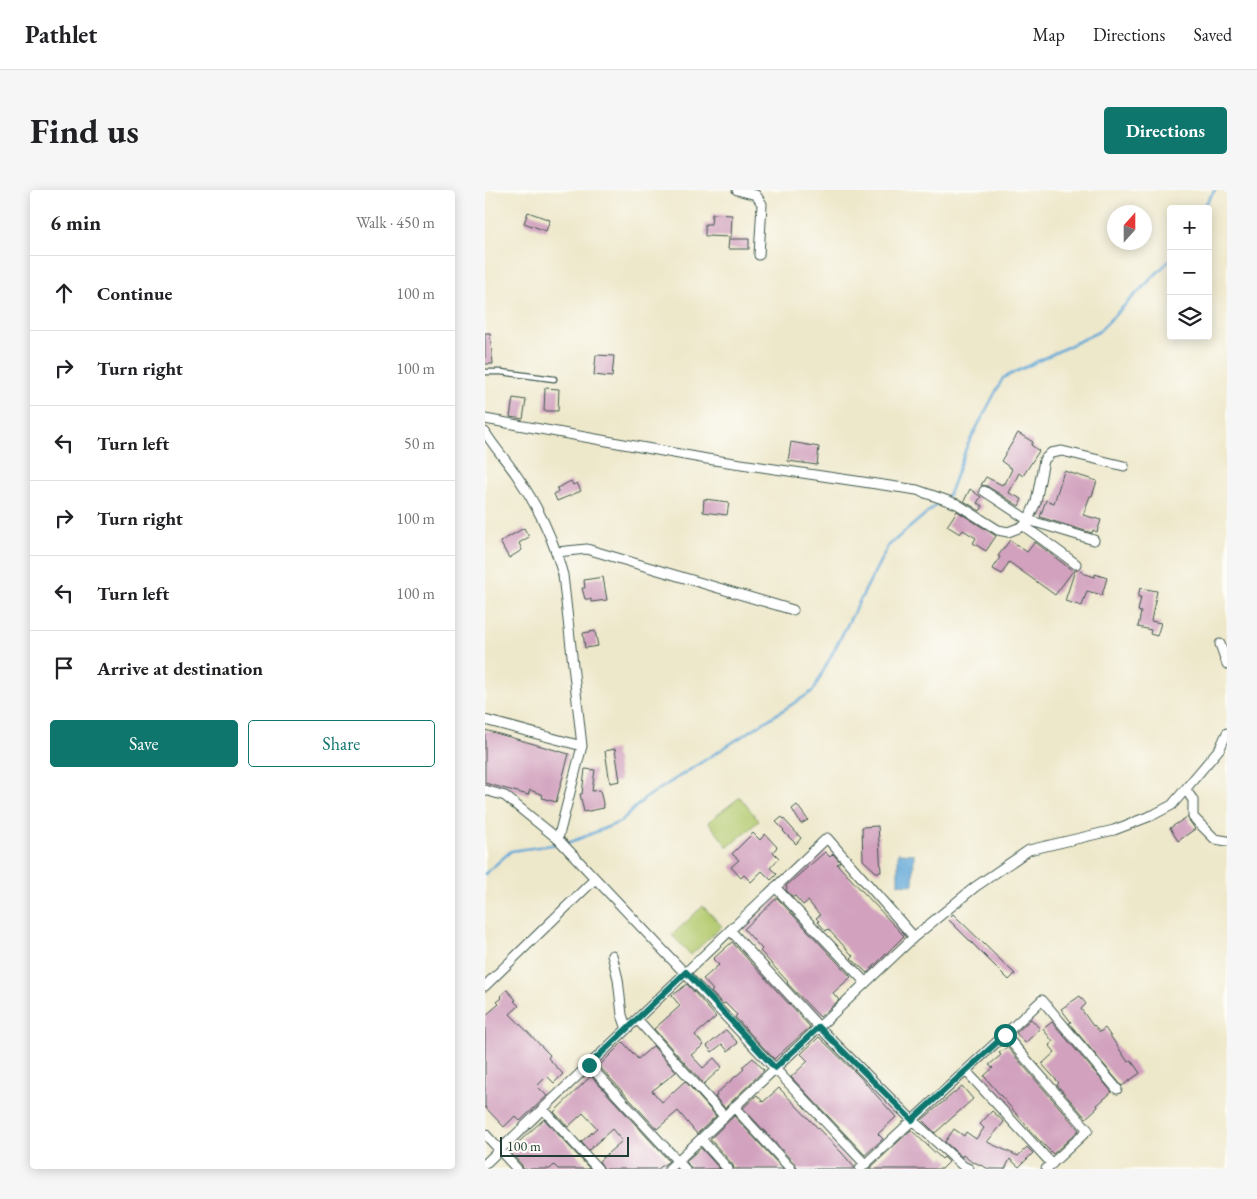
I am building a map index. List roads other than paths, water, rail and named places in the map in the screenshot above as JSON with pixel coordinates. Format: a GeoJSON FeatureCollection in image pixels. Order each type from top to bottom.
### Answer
{"type":"FeatureCollection","features":[{"type":"Feature","properties":{"kind":"street"},"geometry":{"type":"LineString","coordinates":[[737,190],[756,196],[762,204],[759,255]]}},
{"type":"Feature","properties":{"kind":"street"},"geometry":{"type":"LineString","coordinates":[[485,419],[707,459],[917,490],[957,504],[998,530],[1008,532],[1026,523],[1036,502],[1044,460],[1051,453],[1062,450],[1123,466]]}},
{"type":"Feature","properties":{"kind":"street"},"geometry":{"type":"LineString","coordinates":[[485,433],[518,478],[538,514],[557,552],[563,575],[582,746],[559,839]]}},
{"type":"Feature","properties":{"kind":"street"},"geometry":{"type":"LineString","coordinates":[[984,491],[1077,564]]}},
{"type":"Feature","properties":{"kind":"street"},"geometry":{"type":"LineString","coordinates":[[1026,523],[1094,540]]}},
{"type":"Feature","properties":{"kind":"street"},"geometry":{"type":"LineString","coordinates":[[557,552],[587,549],[793,610]]}},
{"type":"Feature","properties":{"kind":"street"},"geometry":{"type":"LineString","coordinates":[[1220,644],[1227,664]]}},
{"type":"Feature","properties":{"kind":"street"},"geometry":{"type":"LineString","coordinates":[[485,720],[582,746]]}},
{"type":"Feature","properties":{"kind":"street"},"geometry":{"type":"LineString","coordinates":[[669,1169],[865,982],[914,937],[975,886],[1029,850],[1114,830],[1153,815],[1172,805],[1220,748],[1227,733]]}},
{"type":"Feature","properties":{"kind":"street"},"geometry":{"type":"LineString","coordinates":[[485,790],[505,796],[559,839],[775,1068],[862,1167],[1042,1000],[1117,1089]]}},
{"type":"Feature","properties":{"kind":"street"},"geometry":{"type":"LineString","coordinates":[[1186,790],[1193,800],[1193,817],[1215,838],[1227,841]]}},
{"type":"Feature","properties":{"kind":"street"},"geometry":{"type":"LineString","coordinates":[[485,1164],[827,838],[914,937]]}},
{"type":"Feature","properties":{"kind":"street"},"geometry":{"type":"LineString","coordinates":[[485,986],[595,879]]}},
{"type":"Feature","properties":{"kind":"street"},"geometry":{"type":"LineString","coordinates":[[775,887],[865,982]]}},
{"type":"Feature","properties":{"kind":"street"},"geometry":{"type":"LineString","coordinates":[[730,930],[819,1027],[912,1120],[963,1166],[969,1169]]}},
{"type":"Feature","properties":{"kind":"street"},"geometry":{"type":"LineString","coordinates":[[612,955],[618,979],[622,1015],[627,1029]]}},
{"type":"Feature","properties":{"kind":"street"},"geometry":{"type":"LineString","coordinates":[[637,1019],[724,1116]]}},
{"type":"Feature","properties":{"kind":"street"},"geometry":{"type":"LineString","coordinates":[[966,1071],[1049,1166],[1088,1130],[1005,1035]]}},
{"type":"Feature","properties":{"kind":"street"},"geometry":{"type":"LineString","coordinates":[[589,1065],[685,1169]]}},
{"type":"Feature","properties":{"kind":"street"},"geometry":{"type":"LineString","coordinates":[[734,1107],[791,1169]]}},
{"type":"Feature","properties":{"kind":"street"},"geometry":{"type":"LineString","coordinates":[[543,1109],[599,1169]]}},
{"type":"Feature","properties":{"kind":"street"},"geometry":{"type":"LineString","coordinates":[[485,1134],[517,1169]]}},
{"type":"Feature","properties":{"kind":"street"},"geometry":{"type":"LineString","coordinates":[[701,1139],[728,1169]]}},
{"type":"Feature","properties":{"kind":"lane"},"geometry":{"type":"LineString","coordinates":[[485,372],[501,372],[554,379]]}},
{"type":"Feature","properties":{"kind":"water"},"geometry":{"type":"Polygon","coordinates":[[[898,853],[914,854],[913,885],[898,884],[898,853]]]}},
{"type":"Feature","properties":{"kind":"waterway"},"geometry":{"type":"LineString","coordinates":[[1205,205],[1215,190]]}},
{"type":"Feature","properties":{"kind":"waterway"},"geometry":{"type":"LineString","coordinates":[[946,497],[949,494],[967,446],[1003,378],[1098,332],[1167,263]]}},
{"type":"Feature","properties":{"kind":"waterway"},"geometry":{"type":"LineString","coordinates":[[564,843],[571,842],[620,822],[644,799],[813,691],[888,546],[942,500]]}},
{"type":"Feature","properties":{"kind":"waterway"},"geometry":{"type":"LineString","coordinates":[[485,874],[511,851],[559,844]]}}]}
